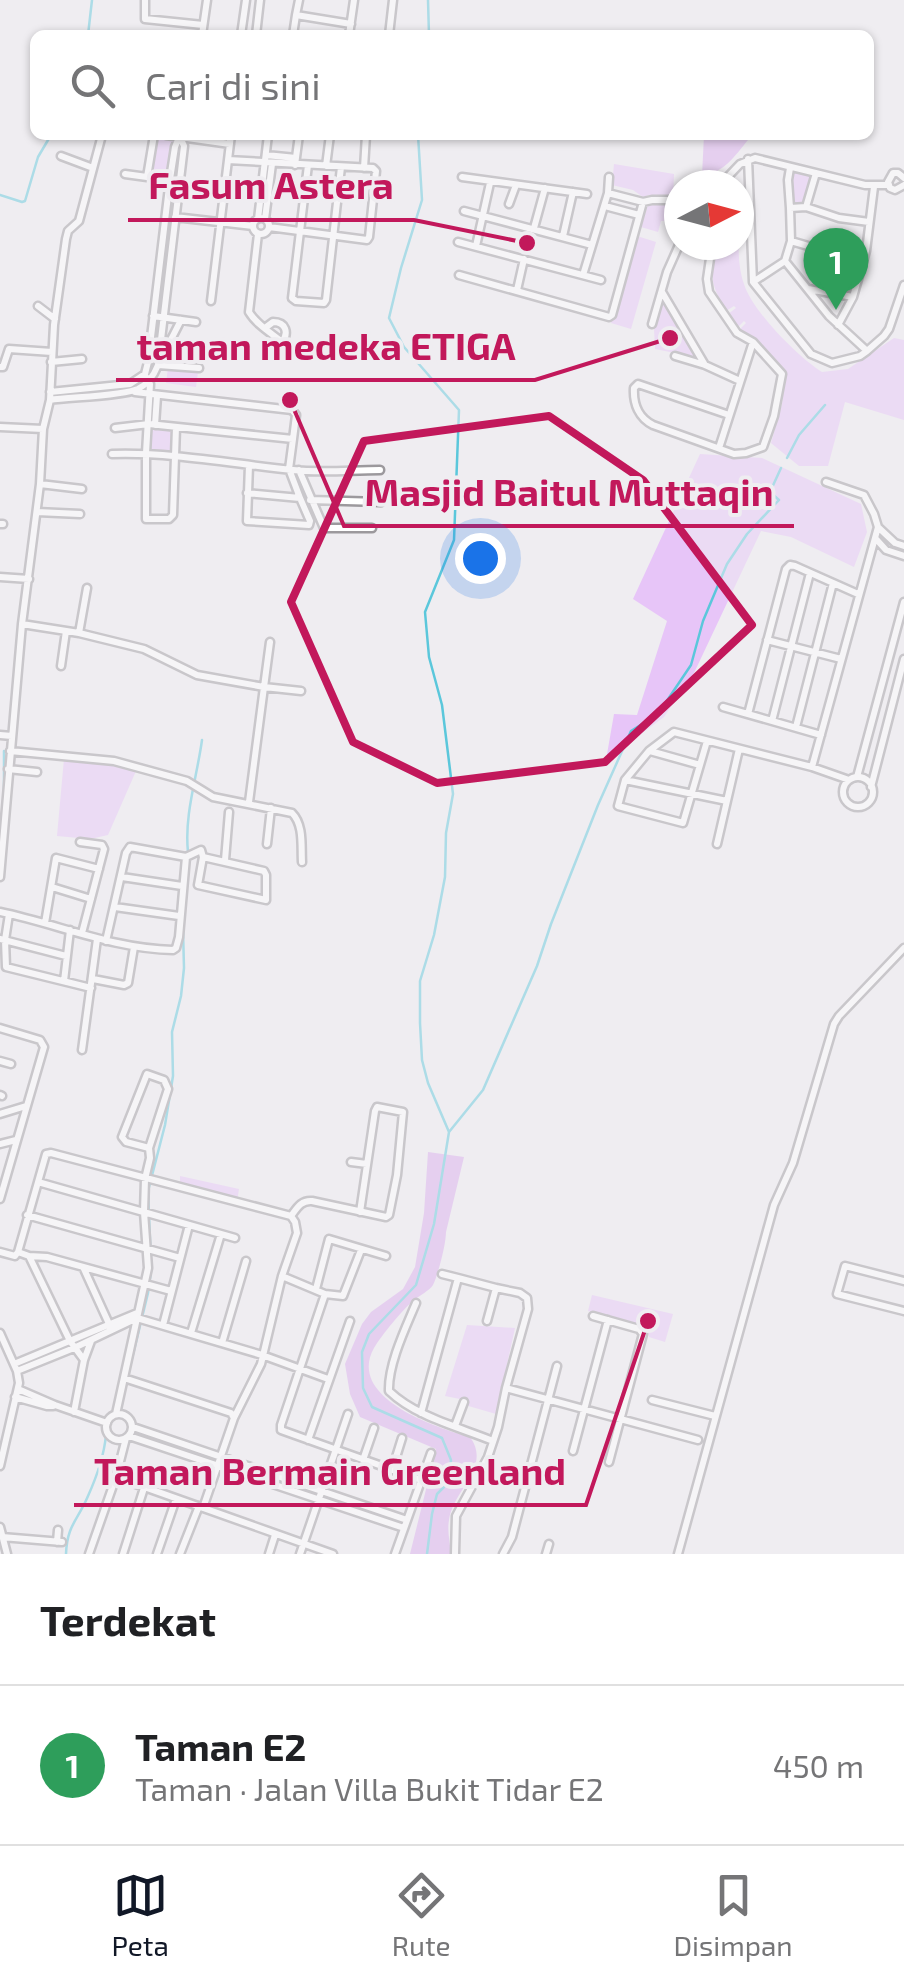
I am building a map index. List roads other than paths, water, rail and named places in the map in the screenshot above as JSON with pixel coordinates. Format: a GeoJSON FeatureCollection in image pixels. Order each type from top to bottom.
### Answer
{"type":"FeatureCollection","features":[{"type":"Feature","properties":{"kind":"street"},"geometry":{"type":"LineString","coordinates":[[145,0],[144,18],[203,25]]}},
{"type":"Feature","properties":{"kind":"street"},"geometry":{"type":"LineString","coordinates":[[202,30],[207,0]]}},
{"type":"Feature","properties":{"kind":"street"},"geometry":{"type":"LineString","coordinates":[[243,30],[246,0]]}},
{"type":"Feature","properties":{"kind":"street"},"geometry":{"type":"LineString","coordinates":[[257,30],[260,0]]}},
{"type":"Feature","properties":{"kind":"street"},"geometry":{"type":"LineString","coordinates":[[294,30],[299,0]]}},
{"type":"Feature","properties":{"kind":"street"},"geometry":{"type":"LineString","coordinates":[[350,30],[354,0]]}},
{"type":"Feature","properties":{"kind":"street"},"geometry":{"type":"LineString","coordinates":[[390,30],[393,0]]}},
{"type":"Feature","properties":{"kind":"street"},"geometry":{"type":"LineString","coordinates":[[296,15],[351,24]]}},
{"type":"Feature","properties":{"kind":"street"},"geometry":{"type":"LineString","coordinates":[[0,877],[22,624],[66,238],[79,221],[101,140]]}},
{"type":"Feature","properties":{"kind":"street"},"geometry":{"type":"LineString","coordinates":[[147,176],[153,140]]}},
{"type":"Feature","properties":{"kind":"street"},"geometry":{"type":"LineString","coordinates":[[176,427],[173,515],[148,519],[146,453],[153,395],[147,377],[148,362],[178,140]]}},
{"type":"Feature","properties":{"kind":"street"},"geometry":{"type":"LineString","coordinates":[[158,364],[184,146],[182,140]]}},
{"type":"Feature","properties":{"kind":"street"},"geometry":{"type":"LineString","coordinates":[[210,301],[231,140]]}},
{"type":"Feature","properties":{"kind":"street"},"geometry":{"type":"LineString","coordinates":[[265,328],[251,316],[268,140]]}},
{"type":"Feature","properties":{"kind":"street"},"geometry":{"type":"LineString","coordinates":[[295,162],[299,140]]}},
{"type":"Feature","properties":{"kind":"street"},"geometry":{"type":"LineString","coordinates":[[326,166],[329,140]]}},
{"type":"Feature","properties":{"kind":"street"},"geometry":{"type":"LineString","coordinates":[[364,168],[366,140]]}},
{"type":"Feature","properties":{"kind":"street"},"geometry":{"type":"LineString","coordinates":[[62,156],[93,168]]}},
{"type":"Feature","properties":{"kind":"street"},"geometry":{"type":"LineString","coordinates":[[734,170],[755,158],[874,187],[903,189]]}},
{"type":"Feature","properties":{"kind":"street"},"geometry":{"type":"LineString","coordinates":[[165,216],[365,241],[369,237],[376,171],[373,168],[228,160]]}},
{"type":"Feature","properties":{"kind":"street"},"geometry":{"type":"LineString","coordinates":[[748,160],[753,282],[810,354],[832,362],[860,356],[889,328],[904,285]]}},
{"type":"Feature","properties":{"kind":"street"},"geometry":{"type":"LineString","coordinates":[[308,166],[292,298],[296,301],[325,302],[341,167]]}},
{"type":"Feature","properties":{"kind":"street"},"geometry":{"type":"LineString","coordinates":[[753,282],[786,261],[791,241],[790,168]]}},
{"type":"Feature","properties":{"kind":"street"},"geometry":{"type":"LineString","coordinates":[[806,207],[816,173]]}},
{"type":"Feature","properties":{"kind":"street"},"geometry":{"type":"LineString","coordinates":[[125,174],[170,179]]}},
{"type":"Feature","properties":{"kind":"street"},"geometry":{"type":"LineString","coordinates":[[888,185],[890,175],[904,176]]}},
{"type":"Feature","properties":{"kind":"street"},"geometry":{"type":"LineString","coordinates":[[462,177],[587,194]]}},
{"type":"Feature","properties":{"kind":"street"},"geometry":{"type":"LineString","coordinates":[[583,275],[608,193],[608,177]]}},
{"type":"Feature","properties":{"kind":"street"},"geometry":{"type":"LineString","coordinates":[[476,246],[490,183]]}},
{"type":"Feature","properties":{"kind":"street"},"geometry":{"type":"LineString","coordinates":[[510,204],[516,185]]}},
{"type":"Feature","properties":{"kind":"street"},"geometry":{"type":"LineString","coordinates":[[838,325],[853,297],[866,251],[874,187]]}},
{"type":"Feature","properties":{"kind":"street"},"geometry":{"type":"LineString","coordinates":[[534,228],[545,188]]}},
{"type":"Feature","properties":{"kind":"street"},"geometry":{"type":"LineString","coordinates":[[563,236],[573,192]]}},
{"type":"Feature","properties":{"kind":"street"},"geometry":{"type":"LineString","coordinates":[[608,193],[643,202],[664,200]]}},
{"type":"Feature","properties":{"kind":"street"},"geometry":{"type":"LineString","coordinates":[[459,275],[612,316],[643,202]]}},
{"type":"Feature","properties":{"kind":"street"},"geometry":{"type":"LineString","coordinates":[[604,206],[639,215]]}},
{"type":"Feature","properties":{"kind":"street"},"geometry":{"type":"LineString","coordinates":[[790,208],[806,207],[869,222]]}},
{"type":"Feature","properties":{"kind":"street"},"geometry":{"type":"LineString","coordinates":[[464,211],[592,245]]}},
{"type":"Feature","properties":{"kind":"street"},"geometry":{"type":"LineString","coordinates":[[791,241],[863,262]]}},
{"type":"Feature","properties":{"kind":"street"},"geometry":{"type":"LineString","coordinates":[[458,242],[601,280]]}},
{"type":"Feature","properties":{"kind":"street"},"geometry":{"type":"LineString","coordinates":[[517,290],[524,259]]}},
{"type":"Feature","properties":{"kind":"street"},"geometry":{"type":"LineString","coordinates":[[652,324],[673,260]]}},
{"type":"Feature","properties":{"kind":"street"},"geometry":{"type":"LineString","coordinates":[[709,260],[709,292],[738,333],[753,342],[782,374],[763,447],[734,454],[648,423],[635,406],[634,388],[638,384],[729,415]]}},
{"type":"Feature","properties":{"kind":"street"},"geometry":{"type":"LineString","coordinates":[[786,261],[838,325],[866,351]]}},
{"type":"Feature","properties":{"kind":"street"},"geometry":{"type":"LineString","coordinates":[[808,289],[853,297]]}},
{"type":"Feature","properties":{"kind":"street"},"geometry":{"type":"LineString","coordinates":[[662,292],[706,365]]}},
{"type":"Feature","properties":{"kind":"street"},"geometry":{"type":"LineString","coordinates":[[38,306],[56,319]]}},
{"type":"Feature","properties":{"kind":"street"},"geometry":{"type":"LineString","coordinates":[[153,316],[196,322]]}},
{"type":"Feature","properties":{"kind":"street"},"geometry":{"type":"LineString","coordinates":[[130,391],[142,386],[158,364],[180,320]]}},
{"type":"Feature","properties":{"kind":"street"},"geometry":{"type":"LineString","coordinates":[[719,448],[753,342]]}},
{"type":"Feature","properties":{"kind":"street"},"geometry":{"type":"LineString","coordinates":[[0,367],[9,349],[52,352]]}},
{"type":"Feature","properties":{"kind":"street"},"geometry":{"type":"LineString","coordinates":[[675,356],[740,380]]}},
{"type":"Feature","properties":{"kind":"street"},"geometry":{"type":"LineString","coordinates":[[51,362],[82,359]]}},
{"type":"Feature","properties":{"kind":"street"},"geometry":{"type":"LineString","coordinates":[[158,364],[199,368]]}},
{"type":"Feature","properties":{"kind":"street"},"geometry":{"type":"LineString","coordinates":[[50,396],[130,384],[147,377]]}},
{"type":"Feature","properties":{"kind":"street"},"geometry":{"type":"LineString","coordinates":[[50,396],[130,391],[292,410],[296,415],[289,469],[309,525],[246,520],[249,465]]}},
{"type":"Feature","properties":{"kind":"street"},"geometry":{"type":"LineString","coordinates":[[115,428],[152,425],[292,439]]}},
{"type":"Feature","properties":{"kind":"street"},"geometry":{"type":"LineString","coordinates":[[0,427],[43,430]]}},
{"type":"Feature","properties":{"kind":"street"},"geometry":{"type":"LineString","coordinates":[[112,454],[174,455],[300,470],[380,470]]}},
{"type":"Feature","properties":{"kind":"street"},"geometry":{"type":"LineString","coordinates":[[300,470],[324,528],[372,528]]}},
{"type":"Feature","properties":{"kind":"street"},"geometry":{"type":"LineString","coordinates":[[826,482],[864,494],[880,529],[904,546]]}},
{"type":"Feature","properties":{"kind":"street"},"geometry":{"type":"LineString","coordinates":[[40,484],[82,489]]}},
{"type":"Feature","properties":{"kind":"street"},"geometry":{"type":"LineString","coordinates":[[247,493],[300,498]]}},
{"type":"Feature","properties":{"kind":"street"},"geometry":{"type":"LineString","coordinates":[[310,500],[381,502]]}},
{"type":"Feature","properties":{"kind":"street"},"geometry":{"type":"LineString","coordinates":[[37,512],[80,514]]}},
{"type":"Feature","properties":{"kind":"street"},"geometry":{"type":"LineString","coordinates":[[812,767],[870,551],[880,529]]}},
{"type":"Feature","properties":{"kind":"street"},"geometry":{"type":"LineString","coordinates":[[876,538],[886,550],[904,556]]}},
{"type":"Feature","properties":{"kind":"street"},"geometry":{"type":"LineString","coordinates":[[748,714],[786,569],[790,566],[858,594]]}},
{"type":"Feature","properties":{"kind":"street"},"geometry":{"type":"LineString","coordinates":[[772,720],[810,573]]}},
{"type":"Feature","properties":{"kind":"street"},"geometry":{"type":"LineString","coordinates":[[0,577],[29,579]]}},
{"type":"Feature","properties":{"kind":"street"},"geometry":{"type":"LineString","coordinates":[[796,728],[833,583]]}},
{"type":"Feature","properties":{"kind":"street"},"geometry":{"type":"LineString","coordinates":[[79,633],[87,588]]}},
{"type":"Feature","properties":{"kind":"street"},"geometry":{"type":"LineString","coordinates":[[904,602],[853,779],[844,785],[843,795],[854,807],[869,802],[872,795],[904,659]]}},
{"type":"Feature","properties":{"kind":"street"},"geometry":{"type":"LineString","coordinates":[[22,624],[79,633],[154,652],[197,675],[302,691]]}},
{"type":"Feature","properties":{"kind":"street"},"geometry":{"type":"LineString","coordinates":[[61,666],[66,631]]}},
{"type":"Feature","properties":{"kind":"street"},"geometry":{"type":"LineString","coordinates":[[768,640],[841,659]]}},
{"type":"Feature","properties":{"kind":"street"},"geometry":{"type":"LineString","coordinates":[[249,802],[270,642]]}},
{"type":"Feature","properties":{"kind":"street"},"geometry":{"type":"LineString","coordinates":[[723,706],[821,734]]}},
{"type":"Feature","properties":{"kind":"street"},"geometry":{"type":"LineString","coordinates":[[707,741],[683,823],[618,806],[624,780],[648,751],[674,732],[864,779],[872,787]]}},
{"type":"Feature","properties":{"kind":"street"},"geometry":{"type":"LineString","coordinates":[[0,735],[12,736]]}},
{"type":"Feature","properties":{"kind":"street"},"geometry":{"type":"LineString","coordinates":[[717,844],[739,749]]}},
{"type":"Feature","properties":{"kind":"street"},"geometry":{"type":"LineString","coordinates":[[10,751],[114,761],[195,786],[214,797],[292,813],[298,819],[302,862]]}},
{"type":"Feature","properties":{"kind":"street"},"geometry":{"type":"LineString","coordinates":[[648,751],[701,765]]}},
{"type":"Feature","properties":{"kind":"street"},"geometry":{"type":"LineString","coordinates":[[8,769],[37,772]]}},
{"type":"Feature","properties":{"kind":"street"},"geometry":{"type":"LineString","coordinates":[[624,780],[727,801]]}},
{"type":"Feature","properties":{"kind":"street"},"geometry":{"type":"LineString","coordinates":[[267,844],[270,808]]}},
{"type":"Feature","properties":{"kind":"street"},"geometry":{"type":"LineString","coordinates":[[225,860],[229,812]]}},
{"type":"Feature","properties":{"kind":"street"},"geometry":{"type":"LineString","coordinates":[[80,842],[103,847],[82,934]]}},
{"type":"Feature","properties":{"kind":"street"},"geometry":{"type":"LineString","coordinates":[[106,941],[130,848],[188,856],[200,850],[203,857],[198,885],[266,900],[264,871],[203,857]]}},
{"type":"Feature","properties":{"kind":"street"},"geometry":{"type":"LineString","coordinates":[[134,946],[126,985],[64,981],[6,967],[4,913],[97,939],[170,950],[176,948],[179,938],[188,856]]}},
{"type":"Feature","properties":{"kind":"street"},"geometry":{"type":"LineString","coordinates":[[44,923],[56,858],[99,869]]}},
{"type":"Feature","properties":{"kind":"street"},"geometry":{"type":"LineString","coordinates":[[122,876],[182,886]]}},
{"type":"Feature","properties":{"kind":"street"},"geometry":{"type":"LineString","coordinates":[[52,887],[91,899]]}},
{"type":"Feature","properties":{"kind":"street"},"geometry":{"type":"LineString","coordinates":[[114,907],[179,916]]}},
{"type":"Feature","properties":{"kind":"street"},"geometry":{"type":"LineString","coordinates":[[64,981],[70,930]]}},
{"type":"Feature","properties":{"kind":"street"},"geometry":{"type":"LineString","coordinates":[[2,939],[66,956]]}},
{"type":"Feature","properties":{"kind":"street"},"geometry":{"type":"LineString","coordinates":[[82,1050],[97,939]]}},
{"type":"Feature","properties":{"kind":"street"},"geometry":{"type":"LineString","coordinates":[[678,1554],[774,1205],[793,1163],[834,1024],[904,948]]}},
{"type":"Feature","properties":{"kind":"street"},"geometry":{"type":"LineString","coordinates":[[0,1028],[44,1044],[0,1199]]}},
{"type":"Feature","properties":{"kind":"street"},"geometry":{"type":"LineString","coordinates":[[0,1061],[10,1064]]}},
{"type":"Feature","properties":{"kind":"street"},"geometry":{"type":"LineString","coordinates":[[149,1148],[126,1142],[122,1137],[148,1074],[164,1080],[168,1089],[149,1148],[148,1284],[116,1414],[107,1423],[110,1436],[116,1440],[129,1434],[168,1444],[405,1524]]}},
{"type":"Feature","properties":{"kind":"street"},"geometry":{"type":"LineString","coordinates":[[0,1114],[27,1106]]}},
{"type":"Feature","properties":{"kind":"street"},"geometry":{"type":"LineString","coordinates":[[291,1216],[308,1200],[360,1212],[386,1217],[390,1214],[403,1112],[376,1108],[360,1212]]}},
{"type":"Feature","properties":{"kind":"street"},"geometry":{"type":"LineString","coordinates":[[0,1144],[17,1139]]}},
{"type":"Feature","properties":{"kind":"street"},"geometry":{"type":"LineString","coordinates":[[0,1252],[16,1256],[18,1252],[48,1153],[291,1216],[295,1222],[297,1232],[261,1364],[234,1418],[221,1461],[180,1554]]}},
{"type":"Feature","properties":{"kind":"street"},"geometry":{"type":"LineString","coordinates":[[351,1162],[367,1164]]}},
{"type":"Feature","properties":{"kind":"street"},"geometry":{"type":"LineString","coordinates":[[38,1182],[235,1238]]}},
{"type":"Feature","properties":{"kind":"street"},"geometry":{"type":"LineString","coordinates":[[28,1215],[180,1258]]}},
{"type":"Feature","properties":{"kind":"street"},"geometry":{"type":"LineString","coordinates":[[163,1325],[190,1225]]}},
{"type":"Feature","properties":{"kind":"street"},"geometry":{"type":"LineString","coordinates":[[191,1333],[220,1234]]}},
{"type":"Feature","properties":{"kind":"street"},"geometry":{"type":"LineString","coordinates":[[316,1289],[329,1239],[386,1256]]}},
{"type":"Feature","properties":{"kind":"street"},"geometry":{"type":"LineString","coordinates":[[282,1276],[341,1296],[346,1294],[361,1250]]}},
{"type":"Feature","properties":{"kind":"street"},"geometry":{"type":"LineString","coordinates":[[18,1252],[171,1291]]}},
{"type":"Feature","properties":{"kind":"street"},"geometry":{"type":"LineString","coordinates":[[29,1256],[72,1344],[84,1360]]}},
{"type":"Feature","properties":{"kind":"street"},"geometry":{"type":"LineString","coordinates":[[222,1343],[246,1261]]}},
{"type":"Feature","properties":{"kind":"street"},"geometry":{"type":"LineString","coordinates":[[904,1281],[845,1266],[837,1294],[904,1311]]}},
{"type":"Feature","properties":{"kind":"street"},"geometry":{"type":"LineString","coordinates":[[84,1268],[111,1328]]}},
{"type":"Feature","properties":{"kind":"street"},"geometry":{"type":"LineString","coordinates":[[442,1274],[520,1293],[528,1304],[494,1441],[456,1516],[455,1554]]}},
{"type":"Feature","properties":{"kind":"street"},"geometry":{"type":"LineString","coordinates":[[421,1412],[458,1278]]}},
{"type":"Feature","properties":{"kind":"street"},"geometry":{"type":"LineString","coordinates":[[487,1321],[496,1288]]}},
{"type":"Feature","properties":{"kind":"street"},"geometry":{"type":"LineString","coordinates":[[326,1294],[280,1428],[421,1480]]}},
{"type":"Feature","properties":{"kind":"street"},"geometry":{"type":"LineString","coordinates":[[416,1303],[388,1386],[392,1394],[421,1412],[494,1441]]}},
{"type":"Feature","properties":{"kind":"street"},"geometry":{"type":"LineString","coordinates":[[594,1316],[639,1329],[643,1334],[608,1462]]}},
{"type":"Feature","properties":{"kind":"street"},"geometry":{"type":"LineString","coordinates":[[17,1371],[139,1317],[328,1379]]}},
{"type":"Feature","properties":{"kind":"street"},"geometry":{"type":"LineString","coordinates":[[308,1440],[350,1320]]}},
{"type":"Feature","properties":{"kind":"street"},"geometry":{"type":"LineString","coordinates":[[572,1452],[608,1320]]}},
{"type":"Feature","properties":{"kind":"street"},"geometry":{"type":"LineString","coordinates":[[72,1344],[111,1328]]}},
{"type":"Feature","properties":{"kind":"street"},"geometry":{"type":"LineString","coordinates":[[0,1334],[17,1371],[0,1466]]}},
{"type":"Feature","properties":{"kind":"street"},"geometry":{"type":"LineString","coordinates":[[74,1412],[91,1339]]}},
{"type":"Feature","properties":{"kind":"street"},"geometry":{"type":"LineString","coordinates":[[503,1554],[512,1538],[557,1366]]}},
{"type":"Feature","properties":{"kind":"street"},"geometry":{"type":"LineString","coordinates":[[124,1378],[231,1413],[234,1418]]}},
{"type":"Feature","properties":{"kind":"street"},"geometry":{"type":"LineString","coordinates":[[506,1388],[698,1440]]}},
{"type":"Feature","properties":{"kind":"street"},"geometry":{"type":"LineString","coordinates":[[16,1393],[107,1423]]}},
{"type":"Feature","properties":{"kind":"street"},"geometry":{"type":"LineString","coordinates":[[652,1400],[715,1416]]}},
{"type":"Feature","properties":{"kind":"street"},"geometry":{"type":"LineString","coordinates":[[455,1426],[464,1402]]}},
{"type":"Feature","properties":{"kind":"street"},"geometry":{"type":"LineString","coordinates":[[89,1554],[129,1434],[127,1416],[116,1414]]}},
{"type":"Feature","properties":{"kind":"street"},"geometry":{"type":"LineString","coordinates":[[300,1554],[348,1414]]}},
{"type":"Feature","properties":{"kind":"street"},"geometry":{"type":"LineString","coordinates":[[363,1460],[374,1428]]}},
{"type":"Feature","properties":{"kind":"street"},"geometry":{"type":"LineString","coordinates":[[392,1470],[402,1438]]}},
{"type":"Feature","properties":{"kind":"street"},"geometry":{"type":"LineString","coordinates":[[394,1554],[430,1453]]}},
{"type":"Feature","properties":{"kind":"street"},"geometry":{"type":"LineString","coordinates":[[116,1477],[332,1554]]}},
{"type":"Feature","properties":{"kind":"street"},"geometry":{"type":"LineString","coordinates":[[123,1554],[144,1488]]}},
{"type":"Feature","properties":{"kind":"street"},"geometry":{"type":"LineString","coordinates":[[157,1554],[176,1499]]}},
{"type":"Feature","properties":{"kind":"street"},"geometry":{"type":"LineString","coordinates":[[0,1526],[6,1554]]}},
{"type":"Feature","properties":{"kind":"street"},"geometry":{"type":"LineString","coordinates":[[2,1537],[59,1542],[58,1530]]}},
{"type":"Feature","properties":{"kind":"street"},"geometry":{"type":"LineString","coordinates":[[269,1554],[275,1535]]}},
{"type":"Feature","properties":{"kind":"street"},"geometry":{"type":"LineString","coordinates":[[546,1554],[549,1544]]}},
{"type":"Feature","properties":{"kind":"waterway"},"geometry":{"type":"LineString","coordinates":[[89,30],[92,0]]}},
{"type":"Feature","properties":{"kind":"waterway"},"geometry":{"type":"LineString","coordinates":[[428,0],[429,30]]}},
{"type":"Feature","properties":{"kind":"waterway"},"geometry":{"type":"LineString","coordinates":[[0,195],[25,201],[38,157],[48,140]]}},
{"type":"Feature","properties":{"kind":"waterway"},"geometry":{"type":"LineString","coordinates":[[418,140],[422,200],[389,318],[404,347],[459,410],[454,540],[425,612],[453,794],[446,833],[445,877],[420,981],[420,1023],[428,1083],[449,1132]]}},
{"type":"Feature","properties":{"kind":"waterway"},"geometry":{"type":"LineString","coordinates":[[787,458],[799,435],[825,405]]}},
{"type":"Feature","properties":{"kind":"waterway"},"geometry":{"type":"LineString","coordinates":[[427,1554],[437,1494],[449,1482],[451,1460],[442,1438],[372,1407],[363,1388],[362,1352],[369,1334],[416,1285],[434,1224],[449,1132],[483,1090],[631,731],[658,714],[691,665],[703,621],[727,564],[747,534],[779,500],[770,492],[781,468]]}},
{"type":"Feature","properties":{"kind":"waterway"},"geometry":{"type":"LineString","coordinates":[[188,852],[189,810],[202,740]]}},
{"type":"Feature","properties":{"kind":"waterway"},"geometry":{"type":"LineString","coordinates":[[4,751],[4,800]]}},
{"type":"Feature","properties":{"kind":"waterway"},"geometry":{"type":"LineString","coordinates":[[0,830],[2,818]]}},
{"type":"Feature","properties":{"kind":"waterway"},"geometry":{"type":"LineString","coordinates":[[186,897],[189,860]]}},
{"type":"Feature","properties":{"kind":"waterway"},"geometry":{"type":"LineString","coordinates":[[151,1263],[148,1191],[173,1076],[172,1032],[181,996],[183,930]]}},
{"type":"Feature","properties":{"kind":"waterway"},"geometry":{"type":"LineString","coordinates":[[128,1375],[151,1271]]}},
{"type":"Feature","properties":{"kind":"waterway"},"geometry":{"type":"LineString","coordinates":[[121,1409],[125,1387]]}},
{"type":"Feature","properties":{"kind":"waterway"},"geometry":{"type":"LineString","coordinates":[[66,1554],[71,1529],[97,1473],[106,1435]]}},
{"type":"Feature","properties":{"kind":"place","name":"Fasum Astera"},"geometry":{"type":"Point","coordinates":[527,243]}},
{"type":"Feature","properties":{"kind":"place","name":"Taman E2"},"geometry":{"type":"Point","coordinates":[836,310]}},
{"type":"Feature","properties":{"kind":"place","name":"taman medeka ETIGA"},"geometry":{"type":"Point","coordinates":[670,338]}},
{"type":"Feature","properties":{"kind":"place","name":"Masjid Baitul Muttaqin"},"geometry":{"type":"Point","coordinates":[290,400]}},
{"type":"Feature","properties":{"kind":"place","name":"Taman Bermain Greenland"},"geometry":{"type":"Point","coordinates":[648,1321]}}]}
